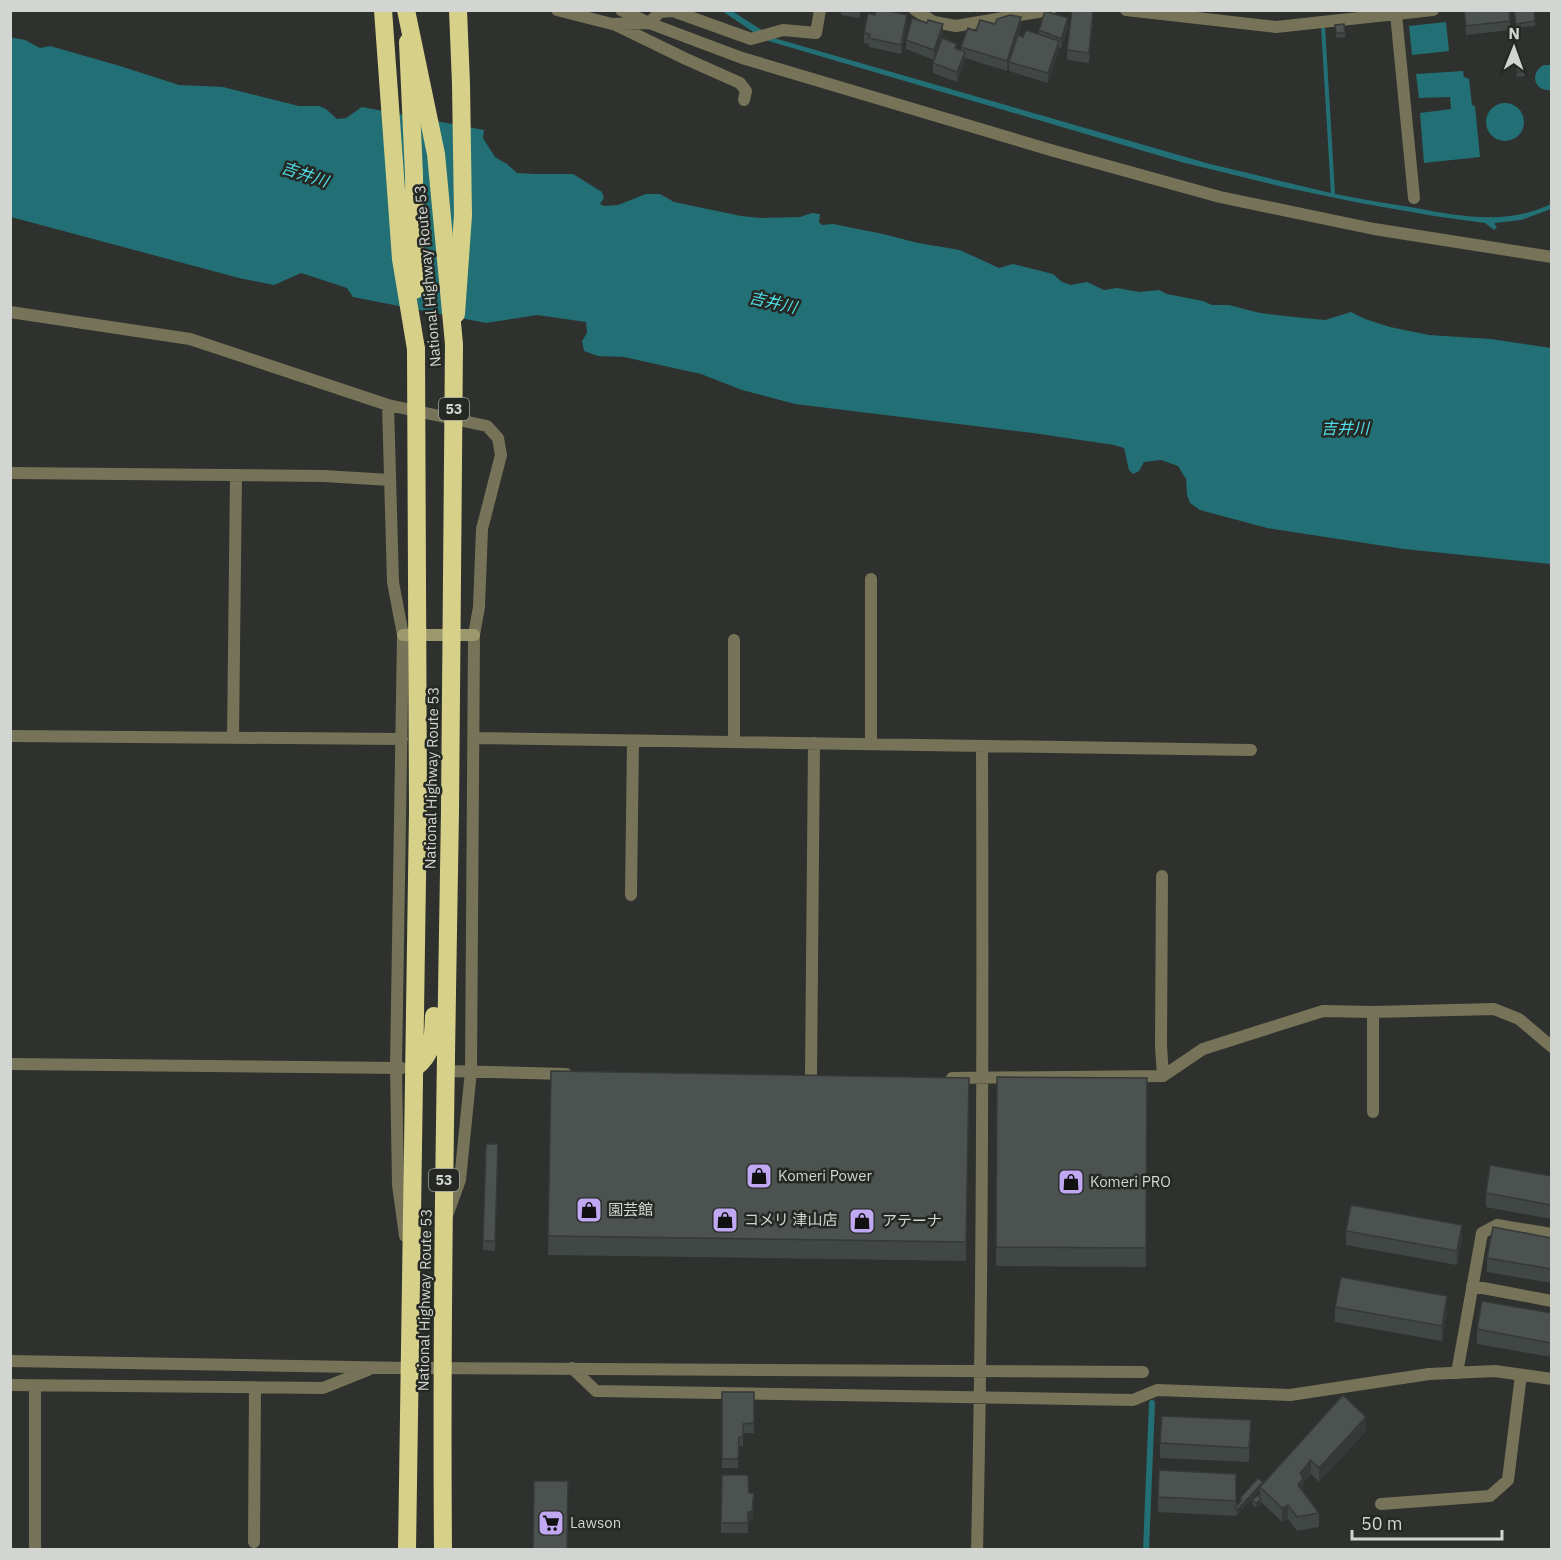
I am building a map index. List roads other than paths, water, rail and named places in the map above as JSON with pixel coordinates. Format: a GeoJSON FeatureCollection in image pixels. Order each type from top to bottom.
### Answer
{"type":"FeatureCollection","features":[{"type":"Feature","properties":{"kind":"highway"},"geometry":{"type":"LineString","coordinates":[[383,10],[401,259],[416,349]]}},
{"type":"Feature","properties":{"kind":"highway","name":"National Highway Route 53"},"geometry":{"type":"LineString","coordinates":[[406,10],[414,175],[418,811],[407,1550]]}},
{"type":"Feature","properties":{"kind":"highway","name":"National Highway Route 53"},"geometry":{"type":"LineString","coordinates":[[406,10],[436,154],[454,344],[450,811],[443,1226],[442,1550]]}},
{"type":"Feature","properties":{"kind":"highway"},"geometry":{"type":"LineString","coordinates":[[454,344],[463,215],[458,10]]}},
{"type":"Feature","properties":{"kind":"highway"},"geometry":{"type":"LineString","coordinates":[[415,1068],[422,1063],[433,1042],[435,939],[449,862]]}},
{"type":"Feature","properties":{"kind":"highway"},"geometry":{"type":"LineString","coordinates":[[411,1283],[424,1181],[424,1090],[428,1079],[446,1071]]}},
{"type":"Feature","properties":{"kind":"street"},"geometry":{"type":"LineString","coordinates":[[557,10],[612,24],[740,83],[746,91],[744,100]]}},
{"type":"Feature","properties":{"kind":"street"},"geometry":{"type":"LineString","coordinates":[[621,10],[742,58],[1054,151],[1220,197],[1374,230],[1551,257]]}},
{"type":"Feature","properties":{"kind":"street"},"geometry":{"type":"LineString","coordinates":[[612,24],[649,23],[660,12],[674,11],[751,39],[783,30],[816,33],[820,10]]}},
{"type":"Feature","properties":{"kind":"street"},"geometry":{"type":"LineString","coordinates":[[915,10],[934,22],[956,26],[1050,10]]}},
{"type":"Feature","properties":{"kind":"street"},"geometry":{"type":"LineString","coordinates":[[1126,10],[1276,27],[1433,10]]}},
{"type":"Feature","properties":{"kind":"street"},"geometry":{"type":"LineString","coordinates":[[1396,14],[1414,198]]}},
{"type":"Feature","properties":{"kind":"street"},"geometry":{"type":"LineString","coordinates":[[10,312],[190,339],[388,405],[487,426],[498,438],[501,455],[482,529],[479,607],[474,635],[471,1071],[460,1180],[443,1226]]}},
{"type":"Feature","properties":{"kind":"street"},"geometry":{"type":"LineString","coordinates":[[388,405],[393,582],[403,635],[396,1067],[398,1185],[411,1283]]}},
{"type":"Feature","properties":{"kind":"street"},"geometry":{"type":"LineString","coordinates":[[10,473],[324,476],[390,480]]}},
{"type":"Feature","properties":{"kind":"street"},"geometry":{"type":"LineString","coordinates":[[233,738],[236,475]]}},
{"type":"Feature","properties":{"kind":"street"},"geometry":{"type":"LineString","coordinates":[[871,579],[872,744]]}},
{"type":"Feature","properties":{"kind":"street"},"geometry":{"type":"LineString","coordinates":[[403,635],[474,635]]}},
{"type":"Feature","properties":{"kind":"street"},"geometry":{"type":"LineString","coordinates":[[734,640],[734,742]]}},
{"type":"Feature","properties":{"kind":"street"},"geometry":{"type":"LineString","coordinates":[[10,736],[402,739]]}},
{"type":"Feature","properties":{"kind":"street"},"geometry":{"type":"LineString","coordinates":[[473,738],[1251,750]]}},
{"type":"Feature","properties":{"kind":"street"},"geometry":{"type":"LineString","coordinates":[[631,895],[633,741]]}},
{"type":"Feature","properties":{"kind":"street"},"geometry":{"type":"LineString","coordinates":[[811,1077],[814,743]]}},
{"type":"Feature","properties":{"kind":"street"},"geometry":{"type":"LineString","coordinates":[[977,1550],[984,1078],[982,746]]}},
{"type":"Feature","properties":{"kind":"street"},"geometry":{"type":"LineString","coordinates":[[1162,876],[1161,1046],[1163,1076]]}},
{"type":"Feature","properties":{"kind":"street"},"geometry":{"type":"LineString","coordinates":[[938,1078],[1163,1076],[1203,1049],[1323,1011],[1494,1009],[1519,1019],[1551,1047]]}},
{"type":"Feature","properties":{"kind":"street"},"geometry":{"type":"LineString","coordinates":[[1373,1012],[1373,1112]]}},
{"type":"Feature","properties":{"kind":"street"},"geometry":{"type":"LineString","coordinates":[[10,1064],[415,1068]]}},
{"type":"Feature","properties":{"kind":"street"},"geometry":{"type":"LineString","coordinates":[[446,1071],[574,1074]]}},
{"type":"Feature","properties":{"kind":"street"},"geometry":{"type":"LineString","coordinates":[[1457,1373],[1482,1233],[1497,1225],[1551,1233]]}},
{"type":"Feature","properties":{"kind":"street"},"geometry":{"type":"LineString","coordinates":[[1472,1286],[1551,1301]]}},
{"type":"Feature","properties":{"kind":"street"},"geometry":{"type":"LineString","coordinates":[[10,1361],[410,1368],[1143,1372]]}},
{"type":"Feature","properties":{"kind":"street"},"geometry":{"type":"LineString","coordinates":[[10,1385],[323,1388],[375,1367]]}},
{"type":"Feature","properties":{"kind":"street"},"geometry":{"type":"LineString","coordinates":[[572,1368],[596,1391],[1133,1400],[1157,1390],[1290,1395],[1429,1374],[1495,1371],[1551,1379]]}},
{"type":"Feature","properties":{"kind":"street"},"geometry":{"type":"LineString","coordinates":[[1381,1504],[1490,1496],[1508,1480],[1521,1375]]}},
{"type":"Feature","properties":{"kind":"street"},"geometry":{"type":"LineString","coordinates":[[35,1386],[35,1550]]}},
{"type":"Feature","properties":{"kind":"street"},"geometry":{"type":"LineString","coordinates":[[254,1542],[255,1388]]}},
{"type":"Feature","properties":{"kind":"water"},"geometry":{"type":"Polygon","coordinates":[[[722,11],[732,11],[774,38],[1210,164],[1331,193],[1321,27],[1325,26],[1335,194],[1468,216],[1518,215],[1551,204],[1551,209],[1521,220],[1495,223],[1497,227],[1494,230],[1485,223],[1360,203],[1283,187],[1181,162],[765,40],[722,11]]]}},
{"type":"Feature","properties":{"kind":"water"},"geometry":{"type":"Polygon","coordinates":[[[1446,22],[1449,51],[1412,55],[1409,26],[1446,22]]]}},
{"type":"Feature","properties":{"kind":"water","name":"吉井川"},"geometry":{"type":"Polygon","coordinates":[[[10,37],[25,40],[40,48],[50,46],[179,85],[223,87],[299,106],[319,106],[337,119],[346,118],[362,107],[484,130],[483,138],[495,157],[517,173],[573,174],[602,192],[604,198],[600,204],[604,206],[618,205],[646,194],[660,194],[674,202],[741,216],[761,218],[820,214],[819,222],[822,225],[833,224],[960,250],[999,268],[1013,264],[1053,274],[1062,282],[1071,285],[1087,282],[1104,290],[1117,288],[1139,292],[1159,290],[1212,305],[1229,305],[1260,313],[1325,320],[1351,312],[1390,327],[1429,335],[1491,339],[1551,348],[1551,564],[1404,549],[1267,528],[1200,510],[1190,503],[1186,479],[1178,466],[1161,460],[1144,462],[1139,471],[1133,474],[1129,470],[1124,448],[1114,445],[795,404],[742,390],[701,374],[624,357],[598,356],[584,351],[582,341],[587,333],[586,322],[537,315],[486,323],[353,297],[347,288],[301,273],[274,285],[239,278],[11,217],[10,37]]]}},
{"type":"Feature","properties":{"kind":"water"},"geometry":{"type":"Polygon","coordinates":[[[1544,65],[1551,65],[1551,90],[1545,90],[1537,85],[1536,73],[1544,65]]]}},
{"type":"Feature","properties":{"kind":"water"},"geometry":{"type":"Polygon","coordinates":[[[1463,71],[1464,77],[1469,79],[1472,105],[1475,106],[1480,157],[1424,163],[1420,113],[1451,109],[1450,97],[1419,98],[1416,74],[1463,71]]]}},
{"type":"Feature","properties":{"kind":"water"},"geometry":{"type":"Polygon","coordinates":[[[1505,103],[1512,104],[1518,109],[1523,115],[1523,129],[1518,135],[1512,140],[1505,141],[1498,140],[1492,135],[1487,129],[1486,122],[1487,115],[1492,109],[1498,104],[1505,103]]]}},
{"type":"Feature","properties":{"kind":"waterway"},"geometry":{"type":"LineString","coordinates":[[1146,1550],[1152,1403]]}},
{"type":"Feature","properties":{"kind":"place","name":"Komeri Power"},"geometry":{"type":"Point","coordinates":[759,1176]}},
{"type":"Feature","properties":{"kind":"place","name":"Komeri PRO"},"geometry":{"type":"Point","coordinates":[1071,1182]}},
{"type":"Feature","properties":{"kind":"place","name":"園芸館"},"geometry":{"type":"Point","coordinates":[589,1210]}},
{"type":"Feature","properties":{"kind":"place","name":"コメリ 津山店"},"geometry":{"type":"Point","coordinates":[725,1220]}},
{"type":"Feature","properties":{"kind":"place","name":"アテーナ"},"geometry":{"type":"Point","coordinates":[862,1221]}},
{"type":"Feature","properties":{"kind":"place","name":"Lawson"},"geometry":{"type":"Point","coordinates":[551,1523]}}]}
